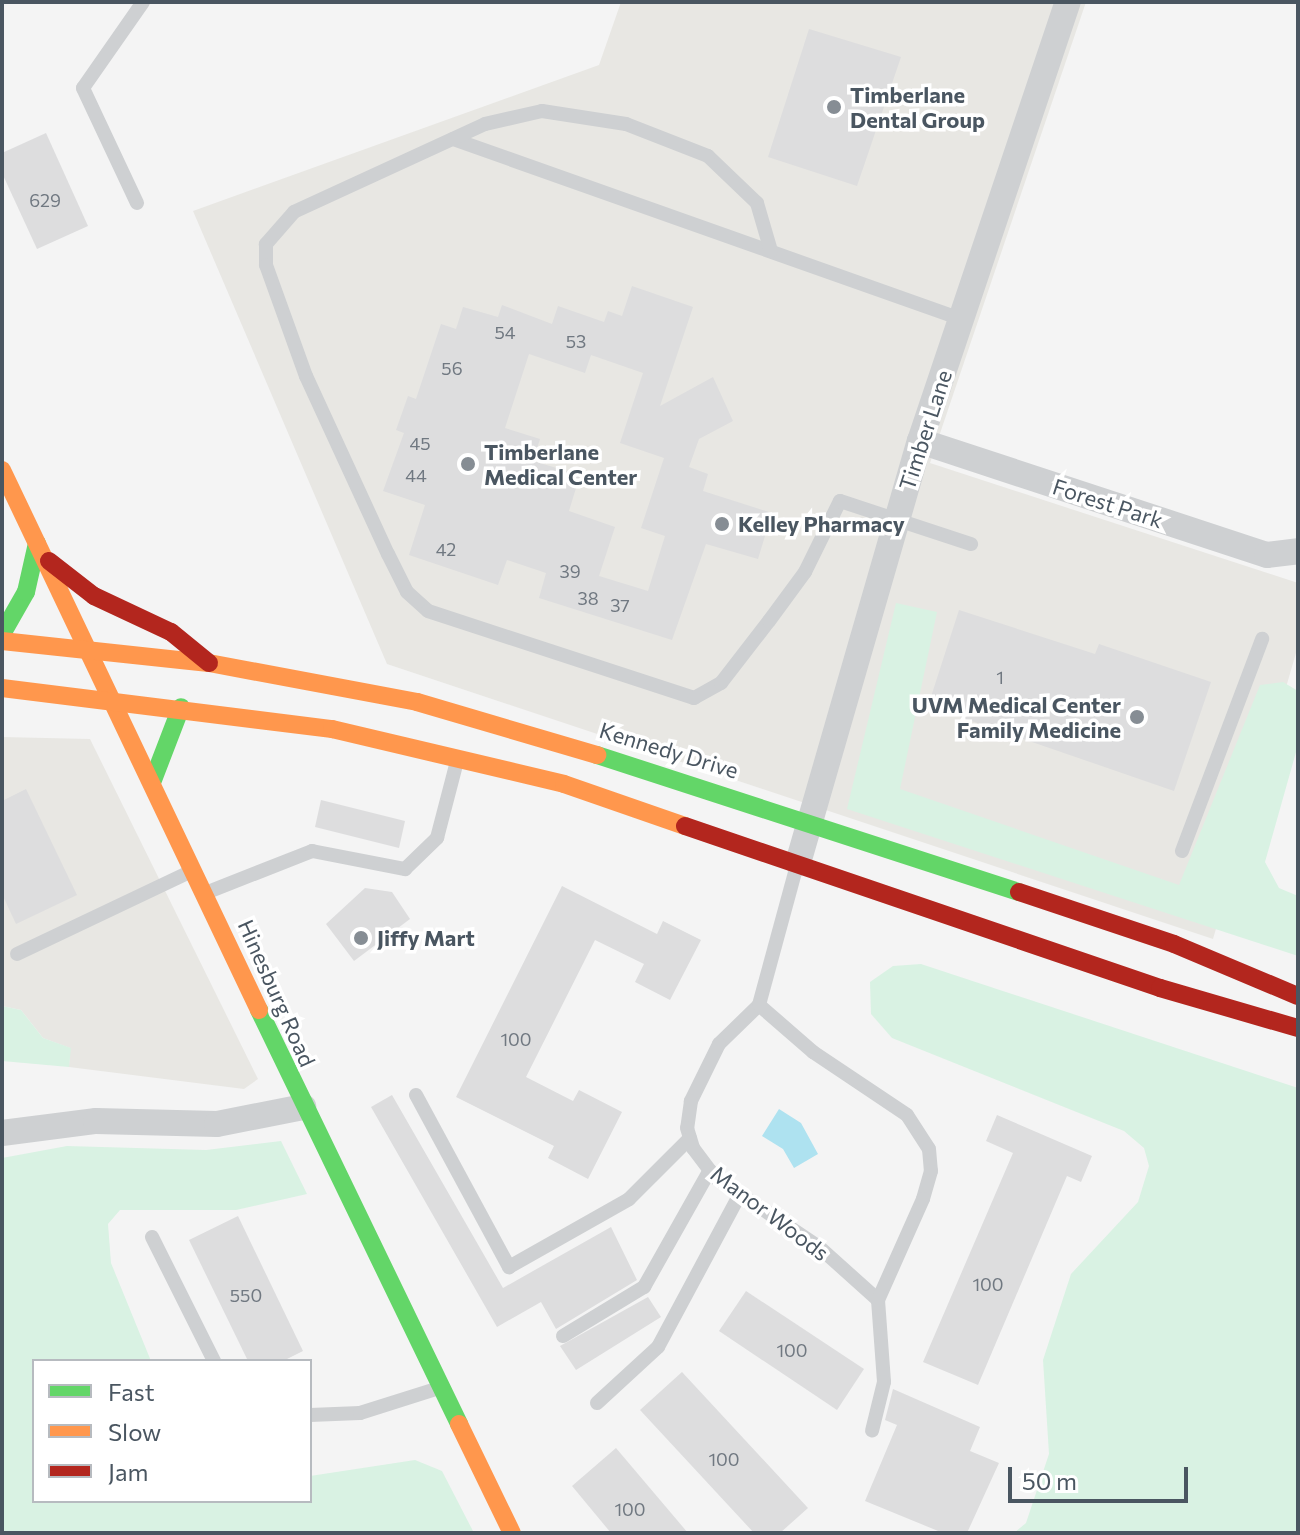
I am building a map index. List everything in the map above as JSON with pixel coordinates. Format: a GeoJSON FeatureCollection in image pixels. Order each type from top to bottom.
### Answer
{"type":"FeatureCollection","features":[{"type":"Feature","properties":{"kind":"main road","name":"Hinesburg Road"},"geometry":{"type":"LineString","coordinates":[[2,470],[196,869],[303,1107],[512,1533]]}},
{"type":"Feature","properties":{"kind":"main road"},"geometry":{"type":"LineString","coordinates":[[2,634],[26,592],[40,550],[94,596],[171,632],[209,663]]}},
{"type":"Feature","properties":{"kind":"main road","name":"Kennedy Drive"},"geometry":{"type":"LineString","coordinates":[[2,641],[209,663],[417,702],[620,759],[1174,944],[1298,996]]}},
{"type":"Feature","properties":{"kind":"main road"},"geometry":{"type":"LineString","coordinates":[[2,688],[181,707],[332,729],[458,756],[564,784],[1160,988],[1298,1028]]}},
{"type":"Feature","properties":{"kind":"main road"},"geometry":{"type":"LineString","coordinates":[[153,780],[159,753],[181,707]]}},
{"type":"Feature","properties":{"kind":"street","name":"Timber Lane"},"geometry":{"type":"LineString","coordinates":[[798,863],[920,441],[1068,2]]}},
{"type":"Feature","properties":{"kind":"street","name":"Forest Park"},"geometry":{"type":"LineString","coordinates":[[920,441],[1267,555],[1298,551]]}},
{"type":"Feature","properties":{"kind":"street"},"geometry":{"type":"LineString","coordinates":[[2,1133],[96,1121],[217,1124],[303,1107]]}},
{"type":"Feature","properties":{"kind":"lane"},"geometry":{"type":"LineString","coordinates":[[137,203],[83,88],[143,2]]}},
{"type":"Feature","properties":{"kind":"lane"},"geometry":{"type":"LineString","coordinates":[[771,251],[766,222],[744,186],[708,156],[657,135],[599,118],[542,111],[507,116],[294,212],[266,244],[266,265],[306,376],[415,602],[471,626],[694,698],[721,683],[778,609],[805,572],[840,501],[971,544]]}},
{"type":"Feature","properties":{"kind":"lane"},"geometry":{"type":"LineString","coordinates":[[453,139],[961,319]]}},
{"type":"Feature","properties":{"kind":"lane"},"geometry":{"type":"LineString","coordinates":[[1182,851],[1262,639]]}},
{"type":"Feature","properties":{"kind":"lane"},"geometry":{"type":"LineString","coordinates":[[207,893],[309,852],[405,869],[437,838],[458,756]]}},
{"type":"Feature","properties":{"kind":"lane"},"geometry":{"type":"LineString","coordinates":[[416,1095],[509,1267],[629,1199],[690,1138],[691,1101],[719,1044],[759,1005],[798,863]]}},
{"type":"Feature","properties":{"kind":"lane"},"geometry":{"type":"LineString","coordinates":[[17,954],[196,869]]}},
{"type":"Feature","properties":{"kind":"lane"},"geometry":{"type":"LineString","coordinates":[[759,1005],[813,1052],[907,1115],[929,1149],[931,1171],[923,1199],[878,1300],[884,1382],[872,1431]]}},
{"type":"Feature","properties":{"kind":"lane","name":"Manor Woods"},"geometry":{"type":"LineString","coordinates":[[690,1138],[710,1170],[819,1247],[878,1300]]}},
{"type":"Feature","properties":{"kind":"lane"},"geometry":{"type":"LineString","coordinates":[[563,1336],[644,1287],[710,1170]]}},
{"type":"Feature","properties":{"kind":"lane"},"geometry":{"type":"LineString","coordinates":[[597,1403],[658,1347],[740,1194]]}},
{"type":"Feature","properties":{"kind":"lane"},"geometry":{"type":"LineString","coordinates":[[152,1237],[213,1359]]}},
{"type":"Feature","properties":{"kind":"lane"},"geometry":{"type":"LineString","coordinates":[[312,1415],[360,1413],[440,1387]]}},
{"type":"Feature","properties":{"kind":"shaded area"},"geometry":{"type":"Polygon","coordinates":[[[621,2],[1086,2],[930,463],[1298,583],[1298,646],[1213,939],[387,664],[193,211],[599,65],[621,2]]]}},
{"type":"Feature","properties":{"kind":"shaded area"},"geometry":{"type":"Polygon","coordinates":[[[2,737],[90,739],[258,1079],[244,1089],[69,1067],[70,1048],[43,1038],[21,1010],[2,1006],[2,737]]]}},
{"type":"Feature","properties":{"kind":"green space"},"geometry":{"type":"Polygon","coordinates":[[[896,603],[937,612],[900,789],[1179,885],[1260,685],[1283,682],[1298,691],[1298,745],[1265,862],[1279,888],[1298,896],[1298,956],[847,809],[896,603]]]}},
{"type":"Feature","properties":{"kind":"green space"},"geometry":{"type":"Polygon","coordinates":[[[921,964],[1298,1088],[1298,1533],[1014,1533],[1026,1523],[1049,1454],[1043,1360],[1071,1274],[1138,1202],[1149,1166],[1144,1148],[1124,1131],[892,1038],[871,1014],[870,982],[893,966],[921,964]]]}},
{"type":"Feature","properties":{"kind":"green space"},"geometry":{"type":"Polygon","coordinates":[[[2,1006],[21,1010],[43,1038],[71,1048],[69,1067],[2,1061],[2,1006]]]}},
{"type":"Feature","properties":{"kind":"green space"},"geometry":{"type":"Polygon","coordinates":[[[281,1141],[307,1194],[236,1210],[120,1210],[108,1224],[111,1263],[150,1359],[32,1359],[32,1503],[312,1503],[312,1476],[415,1460],[442,1471],[474,1533],[2,1533],[2,1158],[67,1146],[206,1150],[281,1141]]]}},
{"type":"Feature","properties":{"kind":"water"},"geometry":{"type":"Polygon","coordinates":[[[779,1109],[801,1123],[818,1154],[794,1168],[783,1149],[762,1136],[779,1109]]]}},
{"type":"Feature","properties":{"kind":"building","name":"Timberlane Dental Group"},"geometry":{"type":"Polygon","coordinates":[[[809,29],[901,57],[857,186],[768,157],[809,29]]]}},
{"type":"Feature","properties":{"kind":"building"},"geometry":{"type":"Polygon","coordinates":[[[46,133],[88,226],[37,249],[2,173],[2,153],[46,133]]]}},
{"type":"Feature","properties":{"kind":"building","name":"Timberlane Medical Center"},"geometry":{"type":"Polygon","coordinates":[[[632,286],[693,307],[660,406],[713,377],[733,421],[699,439],[689,467],[708,474],[703,491],[772,513],[758,559],[706,544],[672,640],[539,598],[546,573],[507,560],[498,585],[409,555],[425,505],[383,491],[404,433],[396,430],[408,396],[416,399],[441,324],[456,329],[463,307],[498,317],[502,305],[552,324],[558,306],[604,322],[608,311],[622,316],[632,286]],[[529,354],[505,428],[540,439],[533,461],[580,475],[569,511],[615,527],[599,576],[648,591],[665,536],[641,528],[664,458],[620,443],[643,373],[591,355],[585,373],[529,354]]]}},
{"type":"Feature","properties":{"kind":"building"},"geometry":{"type":"Polygon","coordinates":[[[959,610],[1095,654],[1099,644],[1211,682],[1174,791],[928,706],[959,610]]]}},
{"type":"Feature","properties":{"kind":"building"},"geometry":{"type":"Polygon","coordinates":[[[26,789],[77,895],[16,924],[2,894],[2,801],[26,789]]]}},
{"type":"Feature","properties":{"kind":"building"},"geometry":{"type":"Polygon","coordinates":[[[321,800],[405,821],[399,848],[315,827],[321,800]]]}},
{"type":"Feature","properties":{"kind":"building"},"geometry":{"type":"Polygon","coordinates":[[[562,886],[657,934],[663,921],[701,940],[670,1000],[635,982],[644,964],[595,940],[526,1077],[573,1101],[579,1090],[622,1112],[588,1179],[548,1158],[554,1146],[456,1097],[562,886]]]}},
{"type":"Feature","properties":{"kind":"building","name":"Jiffy Mart"},"geometry":{"type":"Polygon","coordinates":[[[365,888],[392,892],[410,919],[354,961],[326,924],[365,888]]]}},
{"type":"Feature","properties":{"kind":"building"},"geometry":{"type":"Polygon","coordinates":[[[392,1095],[503,1288],[611,1227],[637,1280],[556,1329],[541,1302],[497,1327],[371,1107],[392,1095]]]}},
{"type":"Feature","properties":{"kind":"building"},"geometry":{"type":"Polygon","coordinates":[[[997,1115],[1092,1156],[1081,1182],[1067,1176],[978,1385],[923,1362],[1013,1153],[986,1141],[997,1115]]]}},
{"type":"Feature","properties":{"kind":"building"},"geometry":{"type":"Polygon","coordinates":[[[238,1216],[303,1351],[287,1359],[247,1359],[189,1240],[238,1216]]]}},
{"type":"Feature","properties":{"kind":"building"},"geometry":{"type":"Polygon","coordinates":[[[746,1291],[864,1369],[837,1410],[719,1331],[746,1291]]]}},
{"type":"Feature","properties":{"kind":"building"},"geometry":{"type":"Polygon","coordinates":[[[648,1297],[661,1317],[576,1370],[560,1346],[648,1297]]]}},
{"type":"Feature","properties":{"kind":"building"},"geometry":{"type":"Polygon","coordinates":[[[682,1372],[808,1508],[780,1533],[754,1533],[640,1410],[682,1372]]]}},
{"type":"Feature","properties":{"kind":"building"},"geometry":{"type":"Polygon","coordinates":[[[893,1389],[980,1427],[970,1451],[999,1463],[967,1533],[943,1533],[865,1501],[897,1425],[885,1420],[893,1389]]]}},
{"type":"Feature","properties":{"kind":"building"},"geometry":{"type":"Polygon","coordinates":[[[616,1448],[688,1533],[611,1533],[572,1486],[616,1448]]]}},
{"type":"Feature","properties":{"kind":"traffic: fast"},"geometry":{"type":"LineString","coordinates":[[2,634],[26,592],[37,543]]}},
{"type":"Feature","properties":{"kind":"traffic: fast"},"geometry":{"type":"LineString","coordinates":[[153,780],[181,707]]}},
{"type":"Feature","properties":{"kind":"traffic: fast"},"geometry":{"type":"LineString","coordinates":[[597,755],[1019,892]]}},
{"type":"Feature","properties":{"kind":"traffic: fast"},"geometry":{"type":"LineString","coordinates":[[259,1010],[459,1424]]}},
{"type":"Feature","properties":{"kind":"traffic: slow"},"geometry":{"type":"LineString","coordinates":[[2,470],[259,1010]]}},
{"type":"Feature","properties":{"kind":"traffic: slow"},"geometry":{"type":"LineString","coordinates":[[2,641],[209,663],[417,702],[597,755]]}},
{"type":"Feature","properties":{"kind":"traffic: slow"},"geometry":{"type":"LineString","coordinates":[[2,688],[332,729],[564,784],[685,826]]}},
{"type":"Feature","properties":{"kind":"traffic: slow"},"geometry":{"type":"LineString","coordinates":[[459,1424],[512,1533]]}},
{"type":"Feature","properties":{"kind":"traffic: jam"},"geometry":{"type":"LineString","coordinates":[[49,561],[94,596],[171,632],[209,663]]}},
{"type":"Feature","properties":{"kind":"traffic: jam"},"geometry":{"type":"LineString","coordinates":[[685,826],[1160,988],[1298,1028]]}},
{"type":"Feature","properties":{"kind":"traffic: jam"},"geometry":{"type":"LineString","coordinates":[[1019,892],[1174,944],[1298,996]]}},
{"type":"Feature","properties":{"kind":"place","name":"Timberlane Dental Group"},"geometry":{"type":"Point","coordinates":[834,107]}},
{"type":"Feature","properties":{"kind":"place","name":"Timberlane Medical Center"},"geometry":{"type":"Point","coordinates":[468,464]}},
{"type":"Feature","properties":{"kind":"place","name":"Kelley Pharmacy"},"geometry":{"type":"Point","coordinates":[722,524]}},
{"type":"Feature","properties":{"kind":"place","name":"UVM Medical Center Family Medicine"},"geometry":{"type":"Point","coordinates":[1137,717]}},
{"type":"Feature","properties":{"kind":"place","name":"Jiffy Mart"},"geometry":{"type":"Point","coordinates":[361,938]}}]}
